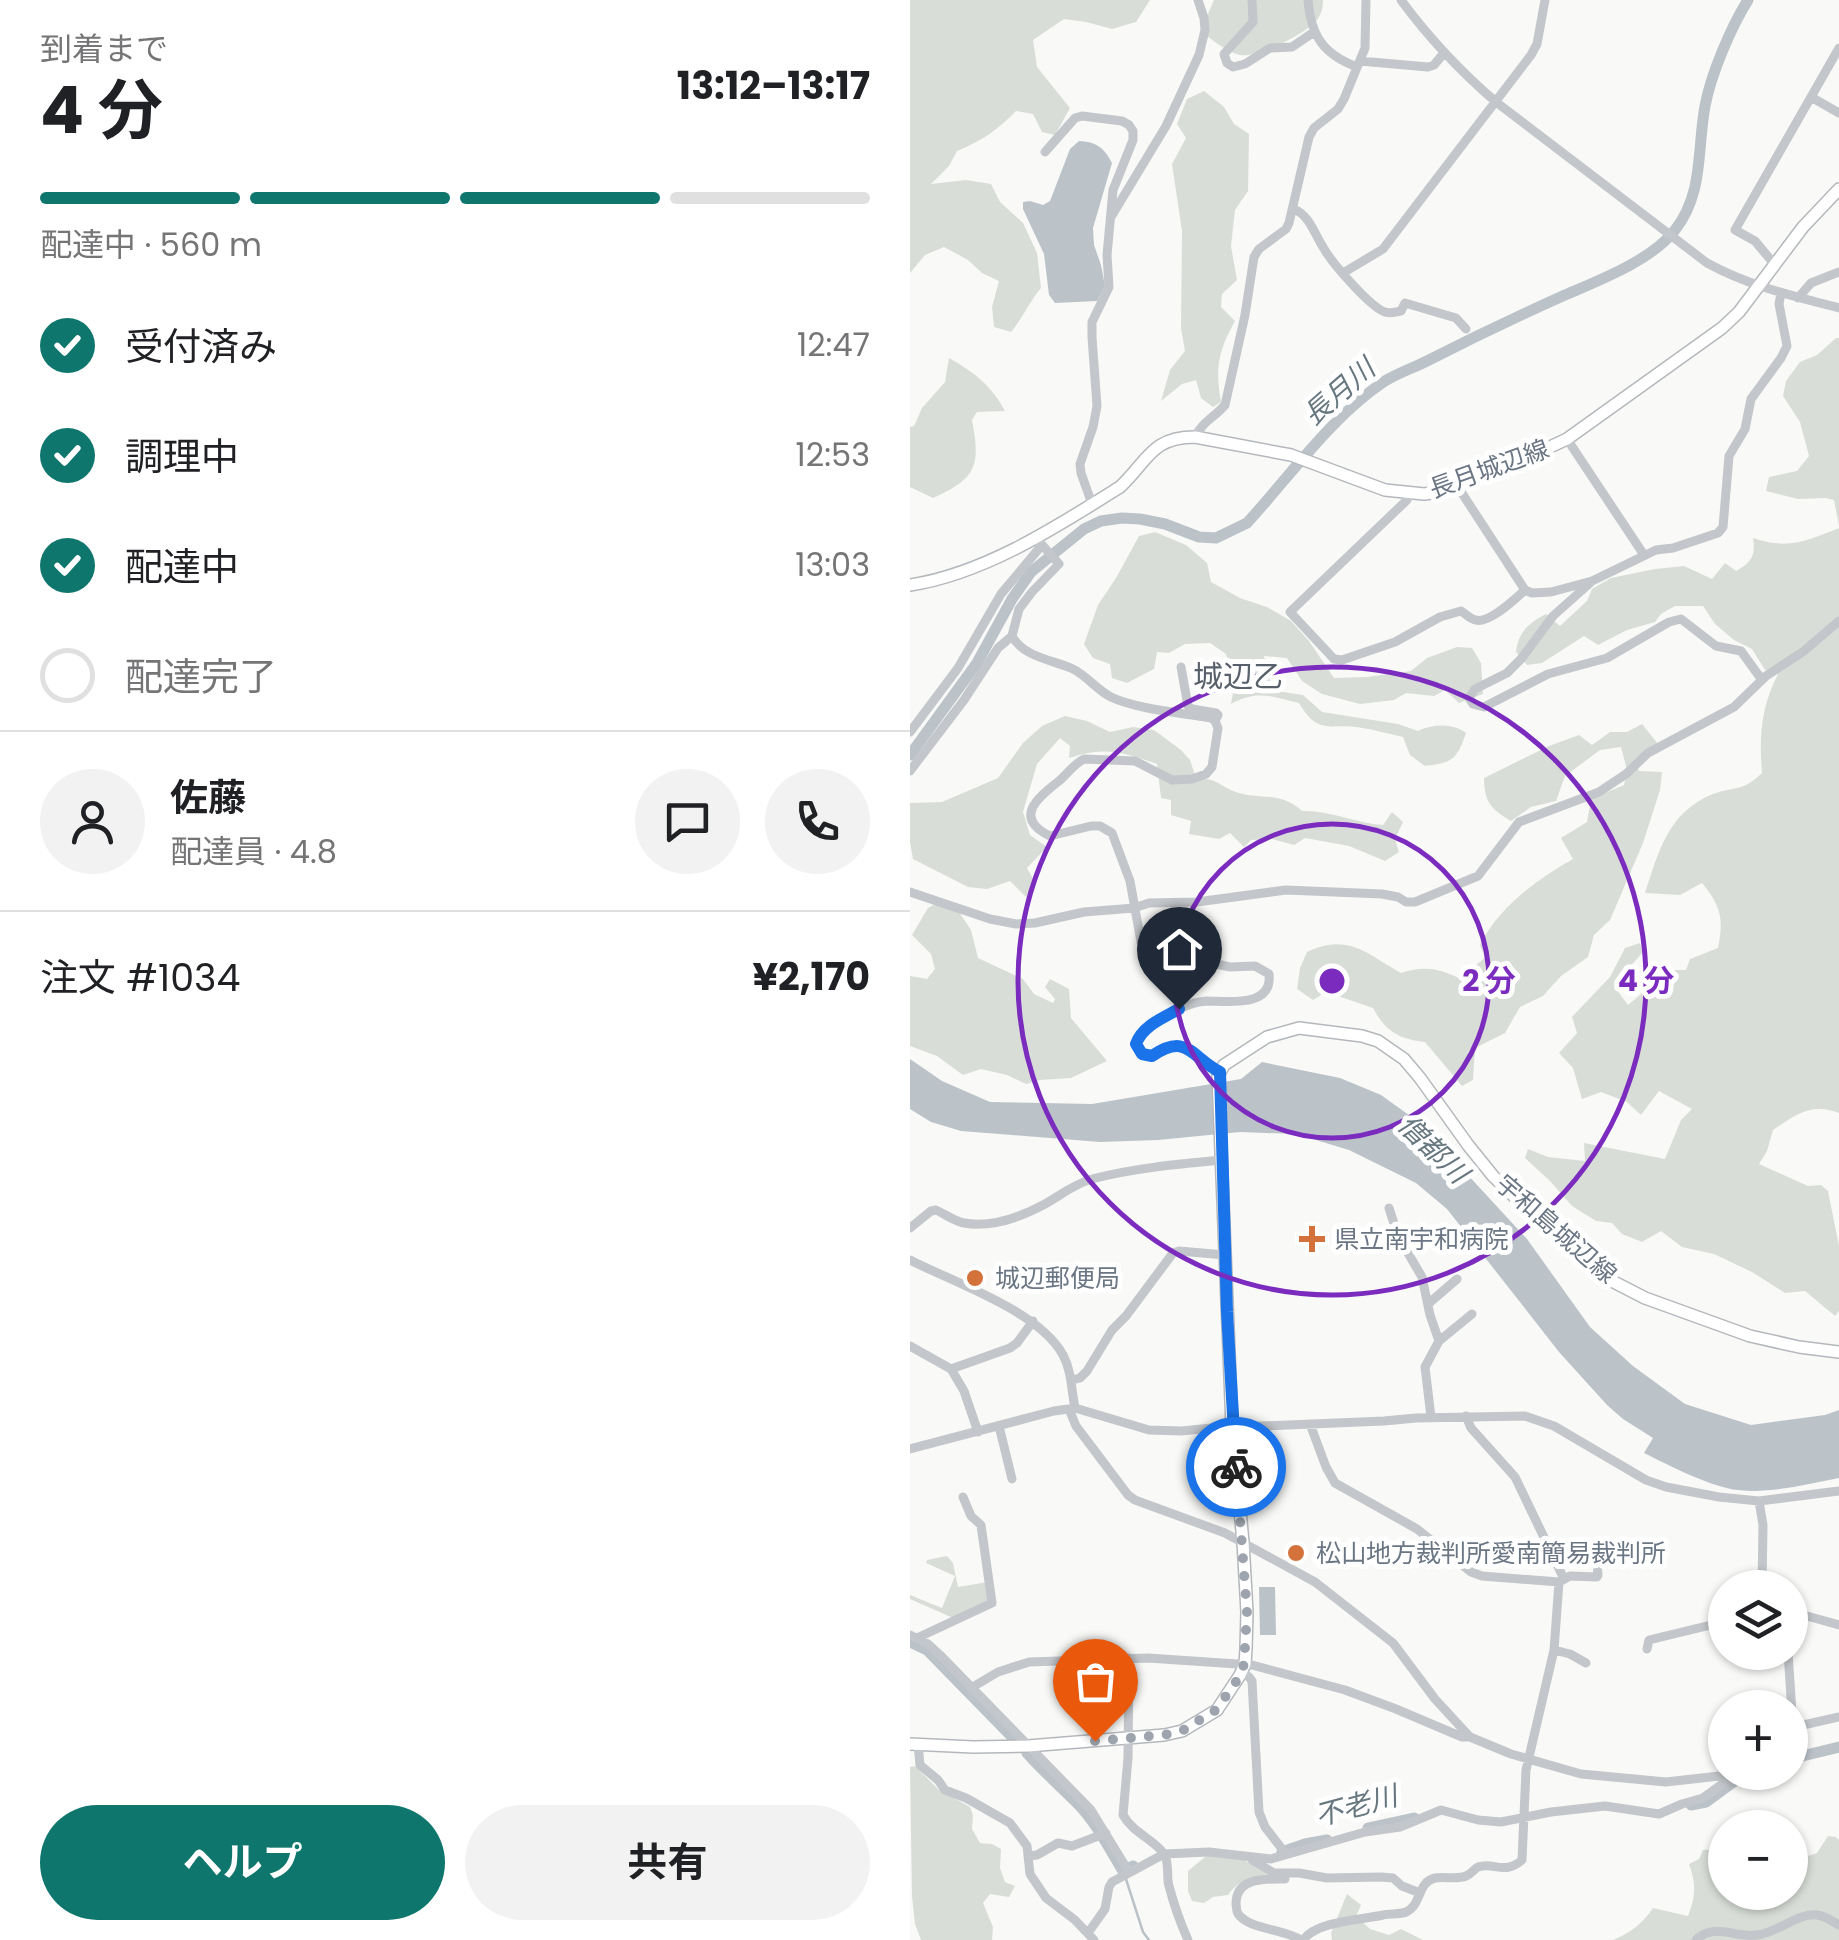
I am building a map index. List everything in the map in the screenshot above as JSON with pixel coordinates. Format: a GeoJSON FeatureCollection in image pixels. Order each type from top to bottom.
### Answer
{"type":"FeatureCollection","features":[{"type":"Feature","properties":{"kind":"main road","name":"長月城辺線"},"geometry":{"type":"LineString","coordinates":[[1195,437],[1291,455],[1385,490],[1409,494],[1439,492],[1567,439],[1722,328],[1739,312],[1803,227],[1839,190]]}},
{"type":"Feature","properties":{"kind":"main road"},"geometry":{"type":"LineString","coordinates":[[910,585],[944,577],[1020,546],[1040,544],[1120,486],[1164,442],[1195,437]]}},
{"type":"Feature","properties":{"kind":"main road","name":"宇和島城辺線"},"geometry":{"type":"LineString","coordinates":[[1219,1074],[1224,1065],[1267,1037],[1299,1028],[1378,1041],[1404,1059],[1493,1176],[1546,1228],[1610,1280],[1645,1298],[1750,1336],[1799,1348],[1839,1352]]}},
{"type":"Feature","properties":{"kind":"main road"},"geometry":{"type":"LineString","coordinates":[[914,1744],[1028,1746],[1182,1731],[1216,1710],[1243,1668],[1247,1612],[1232,1427],[1219,1074]]}},
{"type":"Feature","properties":{"kind":"street"},"geometry":{"type":"LineString","coordinates":[[1111,216],[1166,126],[1199,55],[1204,18],[1198,0]]}},
{"type":"Feature","properties":{"kind":"street"},"geometry":{"type":"LineString","coordinates":[[1252,0],[1253,22],[1224,54],[1234,67],[1270,48],[1292,46],[1314,32]]}},
{"type":"Feature","properties":{"kind":"street"},"geometry":{"type":"LineString","coordinates":[[1308,0],[1314,32],[1334,55],[1359,64],[1428,67],[1444,53]]}},
{"type":"Feature","properties":{"kind":"street"},"geometry":{"type":"LineString","coordinates":[[1195,437],[1201,425],[1224,405],[1254,258],[1259,249],[1286,229],[1309,137],[1314,128],[1338,109],[1366,48],[1366,0]]}},
{"type":"Feature","properties":{"kind":"street"},"geometry":{"type":"LineString","coordinates":[[1400,0],[1444,53],[1496,102],[1707,263],[1759,287],[1839,308]]}},
{"type":"Feature","properties":{"kind":"street"},"geometry":{"type":"LineString","coordinates":[[1343,274],[1383,250],[1496,102],[1536,44],[1545,0]]}},
{"type":"Feature","properties":{"kind":"street"},"geometry":{"type":"LineString","coordinates":[[1775,265],[1754,241],[1735,230],[1839,48]]}},
{"type":"Feature","properties":{"kind":"street"},"geometry":{"type":"LineString","coordinates":[[1811,97],[1839,113]]}},
{"type":"Feature","properties":{"kind":"street"},"geometry":{"type":"LineString","coordinates":[[1045,152],[1075,118],[1082,116],[1122,121],[1133,131],[1113,190],[1107,255],[1110,287],[1092,322],[1097,406],[1080,464],[1092,504]]}},
{"type":"Feature","properties":{"kind":"street"},"geometry":{"type":"LineString","coordinates":[[1294,209],[1307,218],[1324,250],[1343,274],[1384,312],[1401,311],[1405,303],[1456,318],[1466,328]]}},
{"type":"Feature","properties":{"kind":"street"},"geometry":{"type":"LineString","coordinates":[[1798,298],[1811,283],[1839,272]]}},
{"type":"Feature","properties":{"kind":"street"},"geometry":{"type":"LineString","coordinates":[[1456,484],[1525,590],[1532,593],[1592,581],[1644,555],[1718,533],[1723,527],[1729,456],[1745,429],[1751,399],[1788,346],[1779,304],[1781,293]]}},
{"type":"Feature","properties":{"kind":"street"},"geometry":{"type":"LineString","coordinates":[[1567,439],[1644,555]]}},
{"type":"Feature","properties":{"kind":"street"},"geometry":{"type":"LineString","coordinates":[[1409,494],[1290,612],[1329,656],[1338,660],[1349,658],[1394,642],[1440,617],[1461,612],[1481,621],[1525,590]]}},
{"type":"Feature","properties":{"kind":"street"},"geometry":{"type":"LineString","coordinates":[[910,732],[958,668],[1001,594],[1040,544],[1058,564],[1020,609],[1012,636],[998,648],[910,771]]}},
{"type":"Feature","properties":{"kind":"street"},"geometry":{"type":"LineString","coordinates":[[1592,581],[1553,616],[1507,673],[1475,689],[1469,698],[1473,704],[1484,707],[1548,674],[1607,658],[1681,619],[1716,646],[1740,651],[1762,680]]}},
{"type":"Feature","properties":{"kind":"street"},"geometry":{"type":"LineString","coordinates":[[910,892],[1016,924],[1134,908],[1150,902],[1197,902],[1286,890],[1382,894],[1415,902],[1478,876],[1519,822],[1599,792],[1648,754],[1734,707],[1762,680],[1839,621]]}},
{"type":"Feature","properties":{"kind":"street"},"geometry":{"type":"LineString","coordinates":[[1012,636],[1025,650],[1075,670],[1108,696],[1216,721]]}},
{"type":"Feature","properties":{"kind":"street"},"geometry":{"type":"LineString","coordinates":[[1182,667],[1188,706],[1218,715],[1212,767],[1206,774],[1172,780],[1135,762],[1084,759],[1034,802],[1031,812],[1032,822],[1050,836],[1091,826],[1112,833],[1130,881],[1144,950],[1157,961],[1190,958],[1230,967],[1255,966],[1269,974],[1266,990],[1247,1002],[1204,1001],[1179,1009],[1138,1037],[1136,1044],[1142,1054],[1152,1056],[1178,1045],[1219,1074]]}},
{"type":"Feature","properties":{"kind":"street"},"geometry":{"type":"LineString","coordinates":[[910,1228],[936,1210],[959,1222],[996,1223],[1031,1211],[1076,1184],[1094,1178],[1221,1158]]}},
{"type":"Feature","properties":{"kind":"street"},"geometry":{"type":"LineString","coordinates":[[1388,1208],[1398,1236],[1422,1277],[1439,1341]]}},
{"type":"Feature","properties":{"kind":"street"},"geometry":{"type":"LineString","coordinates":[[1072,1380],[1087,1371],[1112,1330],[1173,1253],[1225,1255]]}},
{"type":"Feature","properties":{"kind":"street"},"geometry":{"type":"LineString","coordinates":[[910,1260],[1032,1321],[1052,1339],[1072,1380],[1076,1426],[1128,1495],[1225,1533],[1315,1582],[1393,1644],[1470,1737]]}},
{"type":"Feature","properties":{"kind":"street"},"geometry":{"type":"LineString","coordinates":[[1428,1304],[1457,1279]]}},
{"type":"Feature","properties":{"kind":"street"},"geometry":{"type":"LineString","coordinates":[[1431,1418],[1424,1367],[1439,1341],[1472,1314]]}},
{"type":"Feature","properties":{"kind":"street"},"geometry":{"type":"LineString","coordinates":[[951,1370],[1017,1344],[1032,1321]]}},
{"type":"Feature","properties":{"kind":"street"},"geometry":{"type":"LineString","coordinates":[[910,1346],[951,1370],[964,1392],[978,1432]]}},
{"type":"Feature","properties":{"kind":"street"},"geometry":{"type":"LineString","coordinates":[[910,1448],[1072,1408],[1159,1431],[1181,1432],[1512,1415],[1539,1419],[1646,1480],[1695,1494],[1759,1501],[1839,1491]]}},
{"type":"Feature","properties":{"kind":"street"},"geometry":{"type":"LineString","coordinates":[[1307,1875],[1253,1880],[1241,1887],[1236,1895],[1239,1917],[1302,1940],[1322,1926],[1404,1913],[1412,1908],[1431,1878],[1463,1877],[1482,1866],[1509,1868],[1522,1860],[1528,1759],[1554,1650],[1562,1581],[1516,1477],[1471,1428],[1466,1416]]}},
{"type":"Feature","properties":{"kind":"street"},"geometry":{"type":"LineString","coordinates":[[1310,1424],[1335,1483],[1417,1529],[1472,1572],[1562,1581],[1570,1576],[1597,1577],[1597,1562],[1612,1563]]}},
{"type":"Feature","properties":{"kind":"street"},"geometry":{"type":"LineString","coordinates":[[998,1426],[1012,1480]]}},
{"type":"Feature","properties":{"kind":"street"},"geometry":{"type":"LineString","coordinates":[[914,1636],[992,1603],[981,1524],[971,1516],[964,1497]]}},
{"type":"Feature","properties":{"kind":"street"},"geometry":{"type":"LineString","coordinates":[[1759,1501],[1762,1570]]}},
{"type":"Feature","properties":{"kind":"street"},"geometry":{"type":"LineString","coordinates":[[1808,1616],[1839,1625]]}},
{"type":"Feature","properties":{"kind":"street"},"geometry":{"type":"LineString","coordinates":[[1646,1649],[1649,1640],[1708,1626]]}},
{"type":"Feature","properties":{"kind":"street"},"geometry":{"type":"LineString","coordinates":[[914,1636],[940,1655],[1091,1810],[1129,1872]]}},
{"type":"Feature","properties":{"kind":"street"},"geometry":{"type":"LineString","coordinates":[[1554,1650],[1586,1663]]}},
{"type":"Feature","properties":{"kind":"street"},"geometry":{"type":"LineString","coordinates":[[971,1688],[998,1672],[1029,1662],[1129,1658],[1243,1668],[1306,1677],[1462,1737],[1581,1774],[1666,1782],[1708,1777]]}},
{"type":"Feature","properties":{"kind":"street"},"geometry":{"type":"LineString","coordinates":[[1129,1658],[1123,1816],[1164,1854],[1177,1914],[1188,1940]]}},
{"type":"Feature","properties":{"kind":"street"},"geometry":{"type":"LineString","coordinates":[[1243,1668],[1252,1682],[1259,1812],[1264,1826],[1286,1854]]}},
{"type":"Feature","properties":{"kind":"street"},"geometry":{"type":"LineString","coordinates":[[1808,1724],[1839,1717]]}},
{"type":"Feature","properties":{"kind":"street"},"geometry":{"type":"LineString","coordinates":[[914,1744],[920,1765],[945,1790],[1010,1822],[1027,1846],[1030,1874],[1046,1898],[1092,1937],[1105,1909],[1109,1887],[1164,1854],[1210,1852],[1271,1859],[1400,1826],[1440,1810],[1501,1822],[1604,1806],[1659,1814],[1714,1790]]}},
{"type":"Feature","properties":{"kind":"street"},"geometry":{"type":"LineString","coordinates":[[1028,1856],[1058,1843],[1072,1846],[1106,1833]]}},
{"type":"Feature","properties":{"kind":"street"},"geometry":{"type":"LineString","coordinates":[[1251,1857],[1274,1873],[1327,1878],[1382,1876],[1420,1892]]}},
{"type":"Feature","properties":{"kind":"street"},"geometry":{"type":"LineString","coordinates":[[1696,1940],[1713,1930],[1749,1936],[1764,1934],[1815,1914],[1839,1925]]}},
{"type":"Feature","properties":{"kind":"shaded area"},"geometry":{"type":"Polygon","coordinates":[[[910,0],[1150,0],[1136,22],[1112,29],[1064,19],[1033,40],[1037,67],[1070,108],[1055,135],[1042,132],[1033,114],[1016,111],[989,134],[957,151],[931,184],[966,180],[991,184],[1000,202],[1023,223],[1037,253],[1041,288],[1011,332],[994,327],[992,307],[999,281],[968,260],[944,247],[925,255],[910,273],[910,0]]]}},
{"type":"Feature","properties":{"kind":"shaded area"},"geometry":{"type":"Polygon","coordinates":[[[1214,0],[1323,0],[1319,17],[1301,33],[1268,49],[1240,55],[1204,34],[1204,23],[1214,0]]]}},
{"type":"Feature","properties":{"kind":"shaded area"},"geometry":{"type":"Polygon","coordinates":[[[1204,91],[1224,107],[1234,124],[1249,134],[1248,191],[1235,210],[1231,246],[1237,280],[1222,294],[1221,307],[1235,321],[1219,360],[1221,402],[1213,407],[1201,398],[1196,380],[1182,384],[1161,401],[1170,370],[1185,351],[1181,328],[1182,231],[1172,164],[1186,138],[1177,124],[1187,99],[1204,91]]]}},
{"type":"Feature","properties":{"kind":"shaded area"},"geometry":{"type":"Polygon","coordinates":[[[1836,338],[1839,526],[1834,500],[1798,499],[1766,491],[1769,477],[1797,471],[1809,456],[1800,422],[1783,396],[1786,381],[1800,362],[1817,355],[1836,338]]]}},
{"type":"Feature","properties":{"kind":"shaded area"},"geometry":{"type":"Polygon","coordinates":[[[949,358],[982,380],[1005,411],[977,412],[972,420],[976,449],[972,469],[958,484],[933,498],[910,487],[910,427],[945,382],[949,358]]]}},
{"type":"Feature","properties":{"kind":"shaded area"},"geometry":{"type":"Polygon","coordinates":[[[1839,528],[1839,1113],[1820,1109],[1789,1119],[1773,1130],[1759,1164],[1808,1186],[1821,1185],[1828,1191],[1839,1246],[1839,1311],[1835,1316],[1805,1291],[1785,1293],[1714,1254],[1682,1247],[1661,1231],[1642,1242],[1622,1234],[1612,1223],[1596,1221],[1572,1206],[1525,1158],[1528,1149],[1548,1157],[1585,1161],[1584,1143],[1665,1159],[1681,1120],[1692,1109],[1659,1091],[1641,1115],[1627,1102],[1601,1092],[1582,1099],[1573,1068],[1559,1053],[1577,1033],[1572,1017],[1610,977],[1625,948],[1640,943],[1643,952],[1620,978],[1617,990],[1628,1005],[1647,989],[1652,977],[1663,983],[1671,970],[1686,970],[1690,959],[1718,948],[1719,913],[1702,883],[1680,895],[1645,893],[1667,834],[1685,811],[1713,794],[1744,786],[1762,773],[1762,722],[1778,674],[1765,670],[1752,649],[1715,624],[1703,606],[1675,606],[1655,622],[1627,630],[1598,645],[1584,636],[1542,663],[1527,665],[1516,652],[1519,639],[1530,625],[1546,614],[1560,626],[1587,601],[1592,589],[1611,578],[1684,566],[1712,579],[1725,563],[1736,571],[1749,562],[1753,538],[1797,542],[1839,528]]]}},
{"type":"Feature","properties":{"kind":"shaded area"},"geometry":{"type":"Polygon","coordinates":[[[1155,532],[1186,545],[1207,563],[1211,582],[1291,621],[1334,678],[1411,671],[1427,658],[1457,647],[1472,648],[1481,663],[1483,694],[1459,703],[1445,690],[1434,696],[1406,693],[1394,700],[1360,704],[1322,694],[1302,681],[1287,658],[1264,656],[1271,685],[1277,691],[1303,695],[1322,712],[1418,731],[1436,726],[1455,727],[1466,733],[1460,749],[1448,761],[1425,766],[1410,755],[1403,737],[1319,724],[1299,703],[1256,696],[1231,704],[1234,687],[1226,654],[1210,643],[1185,644],[1169,653],[1157,652],[1154,669],[1127,683],[1112,678],[1110,664],[1093,658],[1084,644],[1098,605],[1139,536],[1155,532]]]}},
{"type":"Feature","properties":{"kind":"shaded area"},"geometry":{"type":"Polygon","coordinates":[[[1065,716],[1110,732],[1133,727],[1154,730],[1190,760],[1196,778],[1212,780],[1242,794],[1277,798],[1302,811],[1373,824],[1383,825],[1392,812],[1403,822],[1395,839],[1399,852],[1385,861],[1349,846],[1305,838],[1294,845],[1272,839],[1251,840],[1244,847],[1230,833],[1219,839],[1189,834],[1191,821],[1171,815],[1171,800],[1161,798],[1157,764],[1114,752],[1069,758],[1070,746],[1060,738],[1037,764],[1023,812],[1030,835],[1047,847],[1027,868],[1036,884],[1027,898],[1010,881],[987,889],[968,887],[913,859],[910,803],[942,802],[998,778],[1023,743],[1042,726],[1065,716]]]}},
{"type":"Feature","properties":{"kind":"shaded area"},"geometry":{"type":"Polygon","coordinates":[[[1642,724],[1658,744],[1635,759],[1639,771],[1662,772],[1660,790],[1643,843],[1610,920],[1594,935],[1588,957],[1561,976],[1543,996],[1520,1007],[1505,1033],[1475,1048],[1473,1080],[1462,1086],[1425,1042],[1394,1033],[1373,1008],[1326,992],[1313,1000],[1297,989],[1307,952],[1334,944],[1356,948],[1401,973],[1430,969],[1459,978],[1485,958],[1480,945],[1508,906],[1573,859],[1561,838],[1587,822],[1591,799],[1624,785],[1627,770],[1621,747],[1600,750],[1565,776],[1556,801],[1531,807],[1511,821],[1490,804],[1484,778],[1579,735],[1592,745],[1610,732],[1627,732],[1642,724]]]}},
{"type":"Feature","properties":{"kind":"shaded area"},"geometry":{"type":"Polygon","coordinates":[[[937,903],[957,909],[971,930],[978,958],[1023,979],[1034,994],[1053,1003],[1055,999],[1045,987],[1050,979],[1069,989],[1071,1018],[1107,1061],[1071,1078],[1026,1084],[981,1069],[963,1075],[937,1056],[910,1046],[910,976],[927,979],[935,969],[931,954],[912,935],[928,908],[937,903]]]}},
{"type":"Feature","properties":{"kind":"shaded area"},"geometry":{"type":"Polygon","coordinates":[[[947,1556],[953,1563],[958,1587],[988,1582],[990,1602],[953,1618],[910,1599],[910,1595],[942,1608],[955,1576],[926,1563],[947,1556]]]}},
{"type":"Feature","properties":{"kind":"shaded area"},"geometry":{"type":"Polygon","coordinates":[[[915,1766],[938,1789],[970,1807],[972,1829],[980,1843],[1001,1849],[1000,1868],[1005,1882],[1015,1886],[1009,1897],[990,1894],[983,1903],[993,1927],[992,1940],[921,1940],[912,1896],[910,1767],[915,1766]]]}},
{"type":"Feature","properties":{"kind":"shaded area"},"geometry":{"type":"Polygon","coordinates":[[[1828,1836],[1839,1840],[1839,1940],[1613,1940],[1635,1927],[1653,1908],[1688,1916],[1694,1890],[1689,1864],[1699,1859],[1703,1850],[1708,1850],[1708,1910],[1808,1910],[1808,1856],[1817,1853],[1828,1836]]]}},
{"type":"Feature","properties":{"kind":"shaded area"},"geometry":{"type":"Polygon","coordinates":[[[1219,1854],[1241,1858],[1271,1876],[1247,1880],[1228,1895],[1204,1903],[1192,1901],[1188,1871],[1205,1857],[1219,1854]]]}},
{"type":"Feature","properties":{"kind":"shaded area"},"geometry":{"type":"Polygon","coordinates":[[[1347,1894],[1361,1905],[1356,1916],[1370,1929],[1389,1935],[1401,1929],[1423,1940],[1332,1940],[1331,1933],[1347,1894]]]}},
{"type":"Feature","properties":{"kind":"water"},"geometry":{"type":"Polygon","coordinates":[[[1079,141],[1099,146],[1112,163],[1093,228],[1105,286],[1097,301],[1055,303],[1049,295],[1044,254],[1023,202],[1043,205],[1050,201],[1070,149],[1079,141]]]}},
{"type":"Feature","properties":{"kind":"water","name":"僧都川"},"geometry":{"type":"Polygon","coordinates":[[[910,1059],[942,1081],[990,1102],[1092,1104],[1241,1079],[1262,1062],[1340,1078],[1381,1095],[1420,1123],[1527,1239],[1590,1327],[1633,1366],[1685,1404],[1751,1425],[1839,1410],[1839,1478],[1776,1490],[1738,1490],[1704,1481],[1644,1453],[1653,1438],[1607,1405],[1559,1352],[1447,1209],[1416,1183],[1349,1150],[1296,1134],[1240,1132],[1100,1142],[961,1131],[931,1122],[910,1109],[910,1059]]]}},
{"type":"Feature","properties":{"kind":"water"},"geometry":{"type":"Polygon","coordinates":[[[1259,1587],[1275,1587],[1276,1635],[1260,1635],[1259,1587]]]}},
{"type":"Feature","properties":{"kind":"waterway","name":"長月川"},"geometry":{"type":"LineString","coordinates":[[910,755],[977,663],[1031,572],[1084,529],[1101,521],[1140,519],[1199,537],[1216,538],[1247,523],[1329,429],[1385,381],[1624,268],[1665,241],[1691,201],[1708,93],[1722,51],[1748,0]]}},
{"type":"Feature","properties":{"kind":"waterway","name":"不老川"},"geometry":{"type":"LineString","coordinates":[[910,1642],[927,1650],[1015,1740]]}},
{"type":"Feature","properties":{"kind":"waterway","name":"不老川"},"geometry":{"type":"LineString","coordinates":[[1808,1755],[1839,1747]]}},
{"type":"Feature","properties":{"kind":"waterway","name":"不老川"},"geometry":{"type":"LineString","coordinates":[[1027,1753],[1085,1812],[1123,1871],[1133,1866]]}},
{"type":"Feature","properties":{"kind":"waterway","name":"不老川"},"geometry":{"type":"LineString","coordinates":[[1691,1805],[1706,1802],[1722,1790]]}},
{"type":"Feature","properties":{"kind":"waterway","name":"不老川"},"geometry":{"type":"LineString","coordinates":[[1368,1828],[1414,1818]]}},
{"type":"Feature","properties":{"kind":"waterway","name":"不老川"},"geometry":{"type":"LineString","coordinates":[[1282,1852],[1327,1840]]}},
{"type":"Feature","properties":{"kind":"waterway"},"geometry":{"type":"LineString","coordinates":[[1125,1876],[1149,1940]]}},
{"type":"Feature","properties":{"kind":"way so far"},"geometry":{"type":"LineString","coordinates":[[1095,1741],[1182,1731],[1216,1710],[1240,1676],[1247,1612],[1236,1467]]}},
{"type":"Feature","properties":{"kind":"place","name":"県立南宇和病院"},"geometry":{"type":"Point","coordinates":[1312,1239]}},
{"type":"Feature","properties":{"kind":"place","name":"城辺郵便局"},"geometry":{"type":"Point","coordinates":[975,1278]}},
{"type":"Feature","properties":{"kind":"place","name":"松山地方裁判所愛南簡易裁判所"},"geometry":{"type":"Point","coordinates":[1296,1553]}},
{"type":"Feature","properties":{"kind":"district","name":"城辺乙"},"geometry":{"type":"Point","coordinates":[1238,676]}},
{"type":"Feature","properties":{"kind":"route"},"geometry":{"type":"LineString","coordinates":[[1179,1009],[1146,1028],[1136,1044],[1142,1054],[1152,1056],[1168,1046],[1187,1048],[1220,1072],[1236,1467]]}}]}
